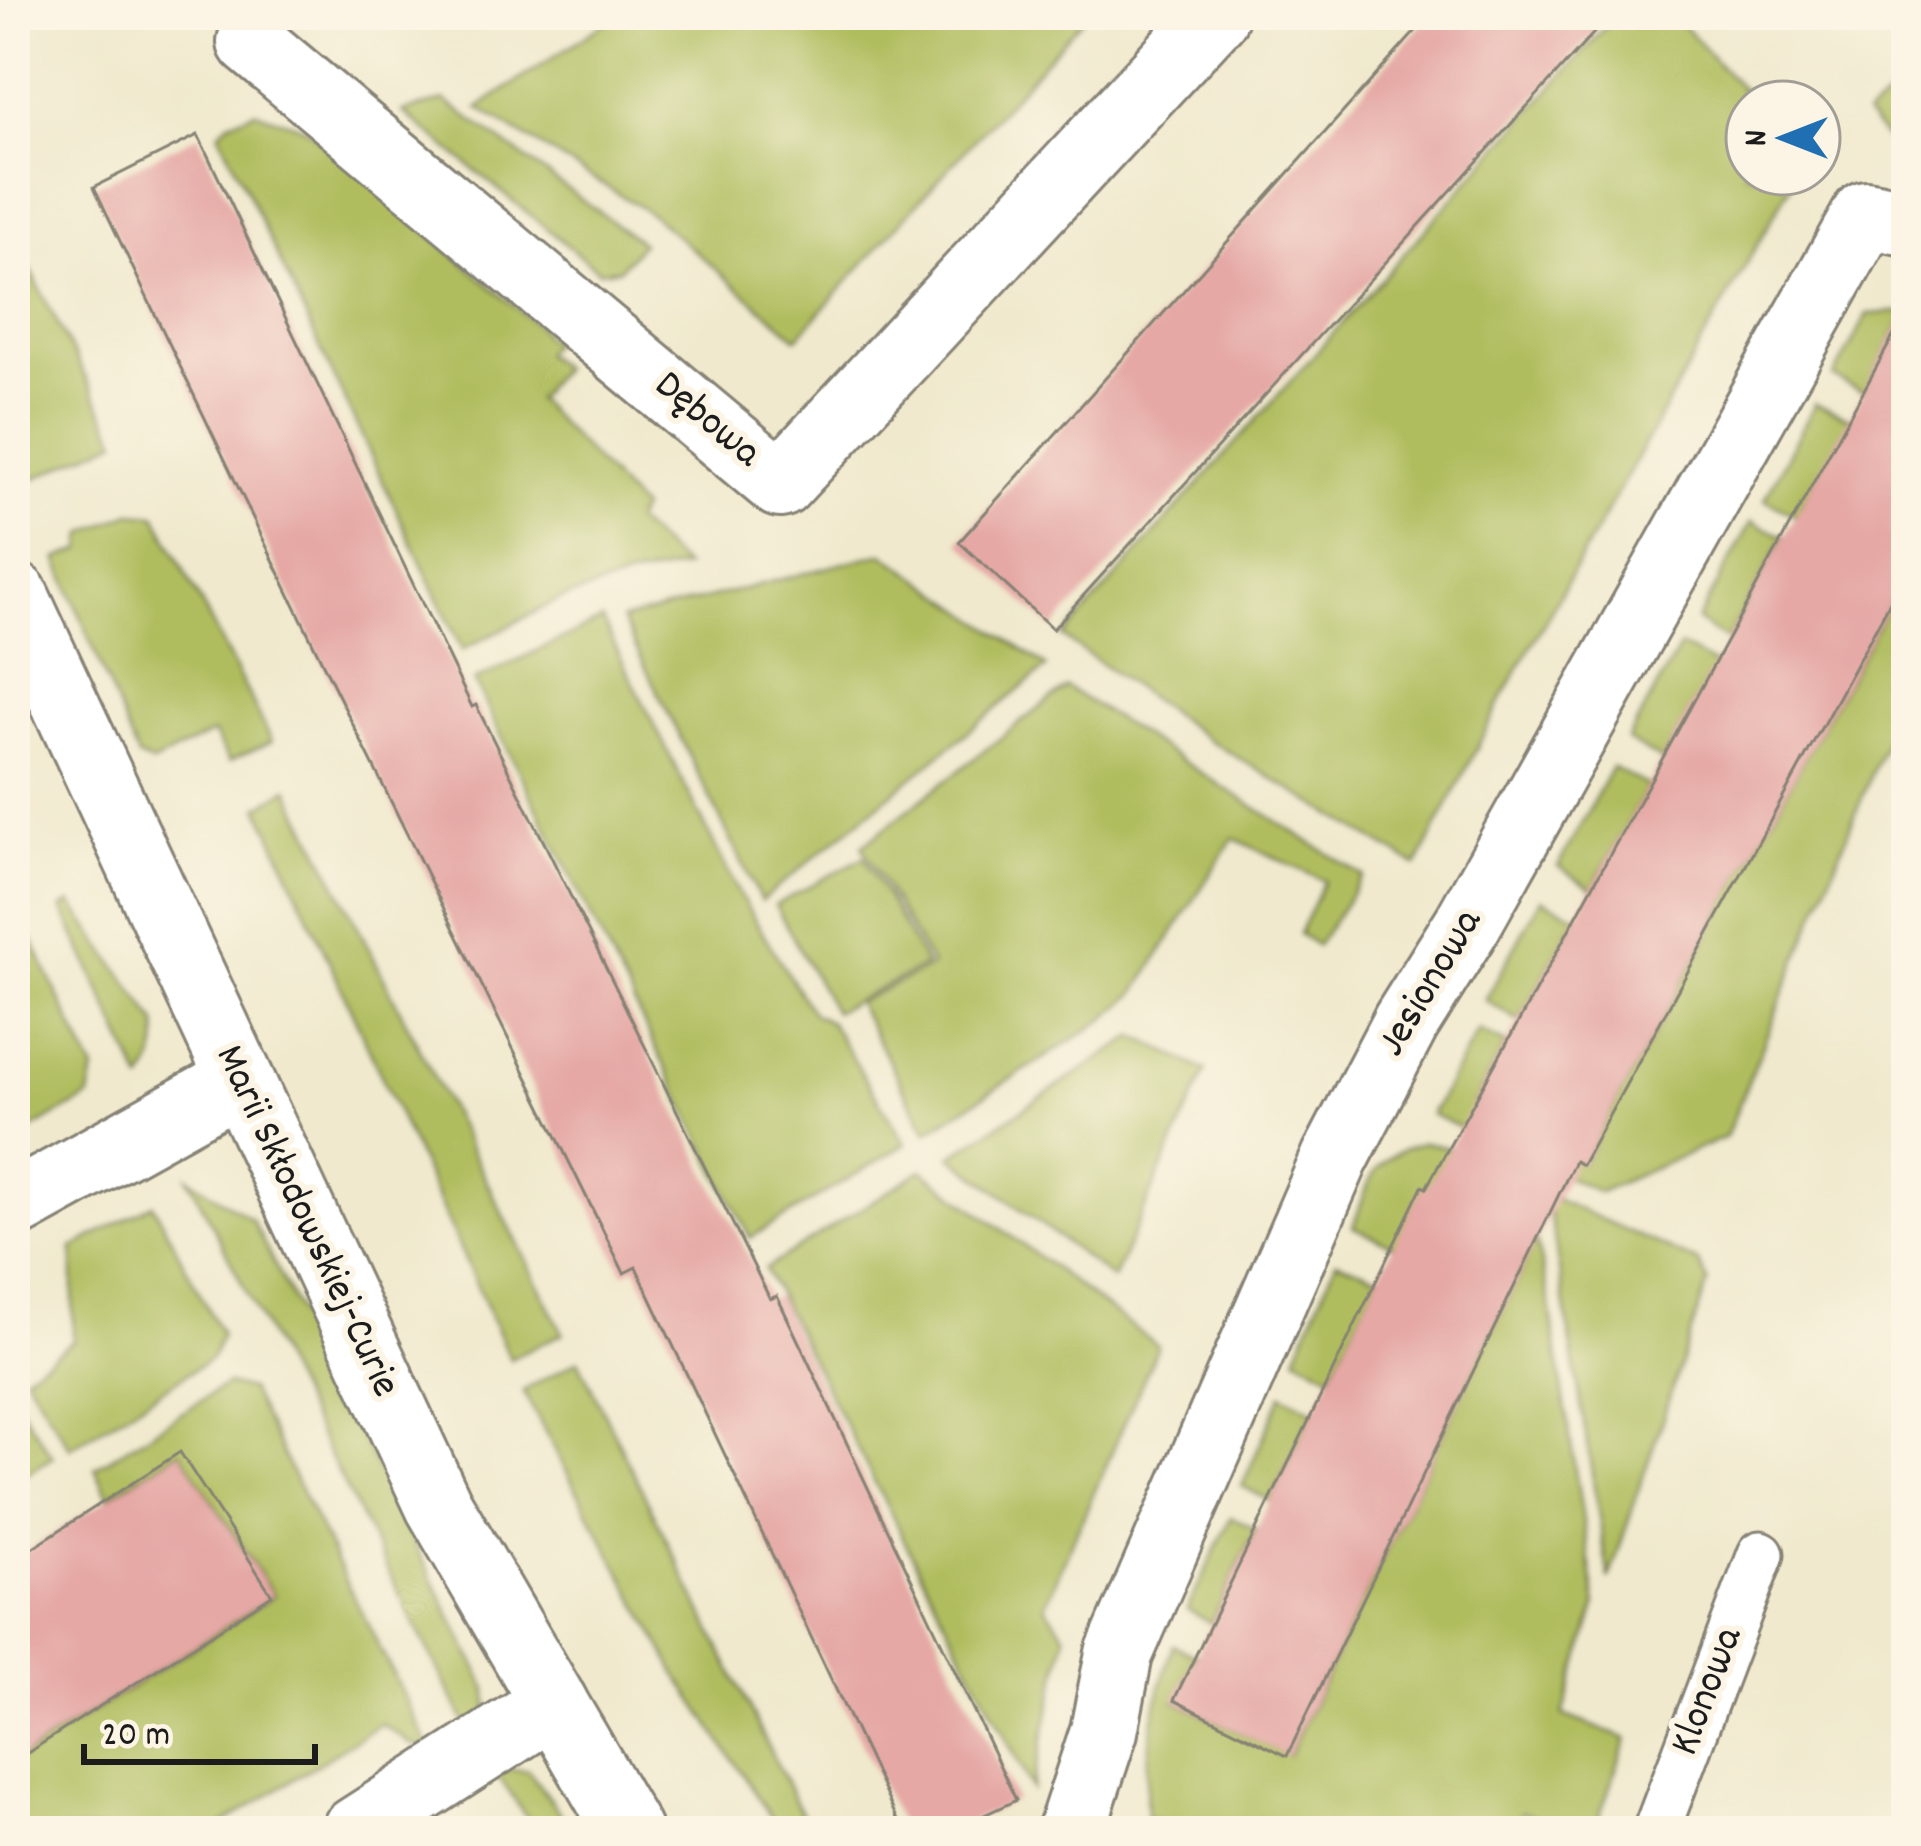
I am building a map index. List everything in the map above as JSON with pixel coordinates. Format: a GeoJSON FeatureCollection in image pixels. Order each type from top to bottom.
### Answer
{"type":"FeatureCollection","features":[{"type":"Feature","properties":{"kind":"street","name":"Dębowa"},"geometry":{"type":"LineString","coordinates":[[251,42],[780,484],[1215,15]]}},
{"type":"Feature","properties":{"kind":"street","name":"Jesionowa"},"geometry":{"type":"LineString","coordinates":[[1070,1831],[1104,1732],[1119,1654],[1335,1158],[1406,1022],[1476,911],[1866,214],[1906,222]]}},
{"type":"Feature","properties":{"kind":"street","name":"Marii Skłodowskiej-Curie"},"geometry":{"type":"LineString","coordinates":[[15,596],[439,1506],[628,1831]]}},
{"type":"Feature","properties":{"kind":"street"},"geometry":{"type":"LineString","coordinates":[[15,1205],[238,1081]]}},
{"type":"Feature","properties":{"kind":"street"},"geometry":{"type":"LineString","coordinates":[[355,1831],[554,1703]]}},
{"type":"Feature","properties":{"kind":"lane","name":"Klonowa"},"geometry":{"type":"LineString","coordinates":[[1656,1831],[1761,1554]]}},
{"type":"Feature","properties":{"kind":"green space"},"geometry":{"type":"Polygon","coordinates":[[[616,15],[1086,15],[797,338],[651,214],[478,108],[616,15]]]}},
{"type":"Feature","properties":{"kind":"green space"},"geometry":{"type":"Polygon","coordinates":[[[1616,15],[1673,15],[1732,78],[1723,78],[1723,198],[1783,198],[1503,696],[1417,866],[1207,739],[1063,637],[1616,15]]]}},
{"type":"Feature","properties":{"kind":"green space"},"geometry":{"type":"Polygon","coordinates":[[[1906,83],[1906,162],[1866,116],[1906,83]]]}},
{"type":"Feature","properties":{"kind":"green space"},"geometry":{"type":"Polygon","coordinates":[[[444,100],[642,243],[619,269],[599,271],[403,112],[444,100]]]}},
{"type":"Feature","properties":{"kind":"green space"},"geometry":{"type":"Polygon","coordinates":[[[255,111],[306,128],[542,330],[552,342],[544,354],[561,368],[536,399],[641,509],[634,521],[685,567],[561,599],[462,650],[219,132],[255,111]]]}},
{"type":"Feature","properties":{"kind":"green space"},"geometry":{"type":"Polygon","coordinates":[[[15,258],[26,262],[118,440],[23,484],[15,470],[15,258]]]}},
{"type":"Feature","properties":{"kind":"green space"},"geometry":{"type":"Polygon","coordinates":[[[1868,314],[1906,314],[1864,392],[1833,377],[1868,314]]]}},
{"type":"Feature","properties":{"kind":"green space"},"geometry":{"type":"Polygon","coordinates":[[[1815,404],[1850,418],[1796,516],[1765,499],[1815,404]]]}},
{"type":"Feature","properties":{"kind":"green space"},"geometry":{"type":"Polygon","coordinates":[[[131,513],[156,515],[272,741],[229,761],[213,733],[152,763],[138,757],[57,559],[82,550],[84,534],[131,513]]]}},
{"type":"Feature","properties":{"kind":"green space"},"geometry":{"type":"Polygon","coordinates":[[[1752,521],[1784,537],[1727,640],[1697,621],[1752,521]]]}},
{"type":"Feature","properties":{"kind":"green space"},"geometry":{"type":"Polygon","coordinates":[[[883,553],[1047,667],[761,901],[622,620],[883,553]]]}},
{"type":"Feature","properties":{"kind":"green space"},"geometry":{"type":"Polygon","coordinates":[[[1906,573],[1906,688],[1726,1137],[1599,1192],[1431,1114],[1478,1031],[1506,1044],[1473,1105],[1582,1164],[1906,573]]]}},
{"type":"Feature","properties":{"kind":"green space"},"geometry":{"type":"Polygon","coordinates":[[[602,620],[739,894],[812,1013],[830,1022],[906,1144],[750,1238],[474,681],[602,620]]]}},
{"type":"Feature","properties":{"kind":"green space"},"geometry":{"type":"Polygon","coordinates":[[[1680,646],[1715,665],[1662,761],[1627,740],[1680,646]]]}},
{"type":"Feature","properties":{"kind":"green space"},"geometry":{"type":"Polygon","coordinates":[[[1066,687],[1363,876],[1317,946],[1299,934],[1324,881],[1233,838],[1134,995],[1104,1020],[927,1132],[857,1003],[932,966],[862,846],[1066,687]]]}},
{"type":"Feature","properties":{"kind":"green space"},"geometry":{"type":"Polygon","coordinates":[[[1612,767],[1648,786],[1592,888],[1558,866],[1612,767]]]}},
{"type":"Feature","properties":{"kind":"green space"},"geometry":{"type":"Polygon","coordinates":[[[288,788],[563,1333],[510,1359],[259,807],[288,788]]]}},
{"type":"Feature","properties":{"kind":"green space"},"geometry":{"type":"Polygon","coordinates":[[[864,857],[926,965],[834,1012],[775,905],[864,857]]]}},
{"type":"Feature","properties":{"kind":"green space"},"geometry":{"type":"Polygon","coordinates":[[[1541,899],[1577,916],[1519,1021],[1485,1000],[1541,899]]]}},
{"type":"Feature","properties":{"kind":"green space"},"geometry":{"type":"Polygon","coordinates":[[[71,903],[157,1023],[156,1054],[142,1082],[62,908],[71,903]]]}},
{"type":"Feature","properties":{"kind":"green space"},"geometry":{"type":"Polygon","coordinates":[[[23,921],[94,1071],[89,1097],[15,1138],[15,925],[23,921]]]}},
{"type":"Feature","properties":{"kind":"green space"},"geometry":{"type":"Polygon","coordinates":[[[1135,1036],[1206,1071],[1113,1279],[951,1156],[1135,1036]]]}},
{"type":"Feature","properties":{"kind":"green space"},"geometry":{"type":"Polygon","coordinates":[[[1425,1142],[1449,1148],[1536,1241],[1596,1606],[1563,1715],[1627,1739],[1594,1831],[1578,1831],[1522,1812],[1514,1831],[1186,1831],[1147,1818],[1152,1730],[1173,1645],[1196,1655],[1175,1701],[1288,1755],[1535,1242],[1394,1246],[1353,1227],[1375,1172],[1393,1155],[1425,1142]]]}},
{"type":"Feature","properties":{"kind":"green space"},"geometry":{"type":"Polygon","coordinates":[[[922,1170],[1158,1346],[1045,1605],[1066,1635],[1032,1789],[765,1269],[922,1170]]]}},
{"type":"Feature","properties":{"kind":"green space"},"geometry":{"type":"Polygon","coordinates":[[[188,1177],[252,1220],[487,1688],[488,1707],[469,1731],[188,1177]]]}},
{"type":"Feature","properties":{"kind":"green space"},"geometry":{"type":"Polygon","coordinates":[[[1547,1195],[1699,1263],[1708,1282],[1609,1579],[1547,1195]]]}},
{"type":"Feature","properties":{"kind":"green space"},"geometry":{"type":"Polygon","coordinates":[[[153,1204],[221,1334],[212,1358],[70,1448],[24,1375],[73,1341],[73,1248],[153,1204]]]}},
{"type":"Feature","properties":{"kind":"green space"},"geometry":{"type":"Polygon","coordinates":[[[1336,1261],[1380,1276],[1331,1375],[1296,1356],[1336,1261]]]}},
{"type":"Feature","properties":{"kind":"green space"},"geometry":{"type":"Polygon","coordinates":[[[578,1360],[810,1831],[780,1831],[675,1672],[523,1391],[578,1360]]]}},
{"type":"Feature","properties":{"kind":"green space"},"geometry":{"type":"Polygon","coordinates":[[[227,1384],[250,1390],[430,1748],[412,1744],[381,1724],[211,1831],[15,1831],[15,1762],[274,1596],[180,1451],[108,1497],[95,1468],[227,1384]]]}},
{"type":"Feature","properties":{"kind":"green space"},"geometry":{"type":"Polygon","coordinates":[[[1282,1394],[1314,1411],[1270,1501],[1242,1486],[1282,1394]]]}},
{"type":"Feature","properties":{"kind":"green space"},"geometry":{"type":"Polygon","coordinates":[[[15,1400],[53,1457],[15,1481],[15,1400]]]}},
{"type":"Feature","properties":{"kind":"green space"},"geometry":{"type":"Polygon","coordinates":[[[1231,1517],[1256,1529],[1211,1623],[1187,1610],[1231,1517]]]}},
{"type":"Feature","properties":{"kind":"green space"},"geometry":{"type":"Polygon","coordinates":[[[528,1770],[573,1831],[536,1831],[496,1773],[528,1770]]]}},
{"type":"Feature","properties":{"kind":"building"},"geometry":{"type":"Polygon","coordinates":[[[1430,15],[1610,15],[1053,629],[959,542],[1430,15]]]}},
{"type":"Feature","properties":{"kind":"building"},"geometry":{"type":"Polygon","coordinates":[[[198,135],[472,707],[476,705],[770,1299],[777,1296],[1016,1800],[950,1831],[903,1831],[636,1267],[624,1273],[94,187],[198,135]]]}},
{"type":"Feature","properties":{"kind":"building"},"geometry":{"type":"Polygon","coordinates":[[[1906,313],[1906,573],[1582,1165],[1575,1161],[1287,1756],[1174,1700],[1422,1186],[1426,1188],[1519,1021],[1906,313]]]}},
{"type":"Feature","properties":{"kind":"building"},"geometry":{"type":"Polygon","coordinates":[[[180,1452],[272,1595],[15,1761],[15,1559],[180,1452]]]}}]}
